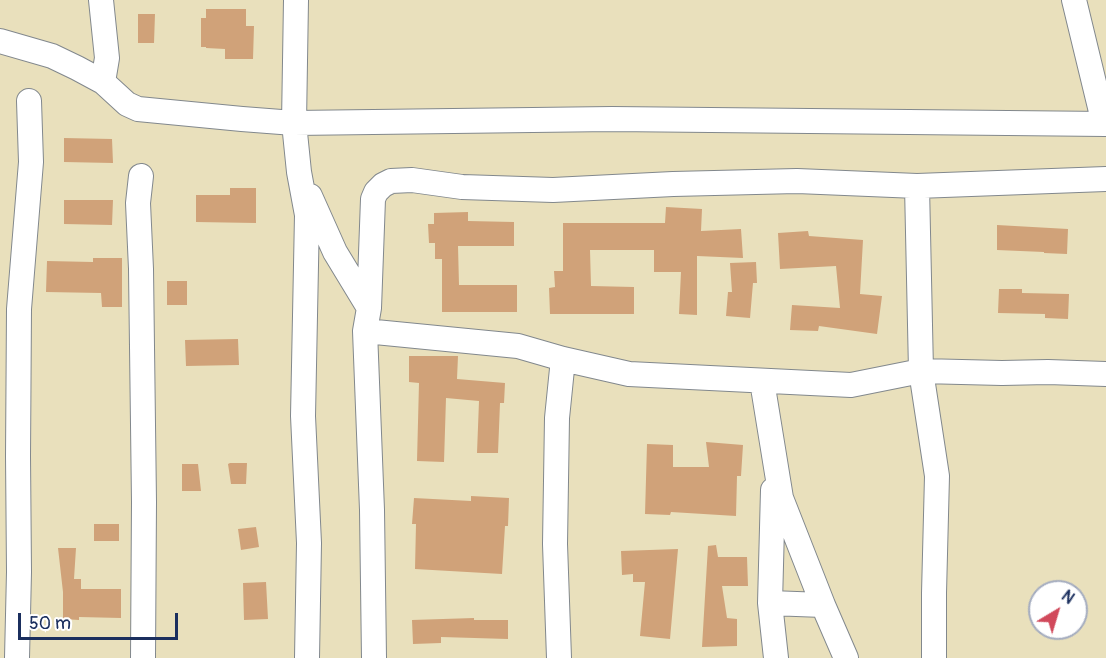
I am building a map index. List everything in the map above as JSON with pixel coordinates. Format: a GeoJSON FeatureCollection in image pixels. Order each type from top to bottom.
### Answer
{"type":"FeatureCollection","features":[{"type":"Feature","properties":{"kind":"street"},"geometry":{"type":"LineString","coordinates":[[101,0],[107,58],[103,82]]}},
{"type":"Feature","properties":{"kind":"street"},"geometry":{"type":"LineString","coordinates":[[296,0],[294,123],[299,172],[307,215],[303,416],[309,543],[307,658]]}},
{"type":"Feature","properties":{"kind":"street"},"geometry":{"type":"LineString","coordinates":[[0,42],[52,56],[77,68],[103,82],[127,104],[138,109],[294,123],[612,119],[1105,124],[1074,0]]}},
{"type":"Feature","properties":{"kind":"street"},"geometry":{"type":"LineString","coordinates":[[17,658],[19,309],[31,162],[29,101]]}},
{"type":"Feature","properties":{"kind":"street"},"geometry":{"type":"LineString","coordinates":[[299,172],[367,320]]}},
{"type":"Feature","properties":{"kind":"street"},"geometry":{"type":"LineString","coordinates":[[141,176],[138,203],[144,502],[143,658]]}},
{"type":"Feature","properties":{"kind":"street"},"geometry":{"type":"LineString","coordinates":[[374,658],[367,320],[374,199],[376,192],[383,185],[390,181],[412,180],[462,187],[553,190],[797,181],[917,186],[1106,179]]}},
{"type":"Feature","properties":{"kind":"street"},"geometry":{"type":"LineString","coordinates":[[917,186],[921,371],[937,476],[934,658]]}},
{"type":"Feature","properties":{"kind":"street"},"geometry":{"type":"LineString","coordinates":[[367,320],[518,346],[629,374],[851,385],[921,371],[1106,374]]}},
{"type":"Feature","properties":{"kind":"street"},"geometry":{"type":"LineString","coordinates":[[559,658],[555,544],[557,418],[563,359]]}},
{"type":"Feature","properties":{"kind":"street"},"geometry":{"type":"LineString","coordinates":[[762,381],[781,498],[846,658]]}},
{"type":"Feature","properties":{"kind":"street"},"geometry":{"type":"LineString","coordinates":[[774,460],[770,603],[776,658]]}},
{"type":"Feature","properties":{"kind":"street"},"geometry":{"type":"LineString","coordinates":[[770,603],[823,606]]}},
{"type":"Feature","properties":{"kind":"building"},"geometry":{"type":"Polygon","coordinates":[[[206,9],[246,9],[246,26],[254,26],[253,59],[225,59],[225,49],[201,47],[201,18],[206,18],[206,9]]]}},
{"type":"Feature","properties":{"kind":"building"},"geometry":{"type":"Polygon","coordinates":[[[138,14],[155,14],[154,43],[138,43],[138,14]]]}},
{"type":"Feature","properties":{"kind":"building"},"geometry":{"type":"Polygon","coordinates":[[[64,138],[112,139],[113,163],[64,162],[64,138]]]}},
{"type":"Feature","properties":{"kind":"building"},"geometry":{"type":"Polygon","coordinates":[[[230,188],[256,188],[256,223],[196,222],[196,195],[230,195],[230,188]]]}},
{"type":"Feature","properties":{"kind":"building"},"geometry":{"type":"Polygon","coordinates":[[[64,200],[113,200],[112,225],[64,224],[64,200]]]}},
{"type":"Feature","properties":{"kind":"building"},"geometry":{"type":"Polygon","coordinates":[[[666,207],[702,209],[701,231],[741,229],[743,258],[697,256],[697,315],[679,314],[681,272],[654,272],[654,250],[590,250],[591,286],[634,287],[634,314],[550,314],[549,288],[555,287],[554,271],[563,271],[563,223],[665,223],[666,207]]]}},
{"type":"Feature","properties":{"kind":"building"},"geometry":{"type":"Polygon","coordinates":[[[468,212],[468,221],[514,222],[514,246],[458,246],[459,285],[517,285],[517,312],[442,312],[442,259],[435,259],[435,243],[429,243],[428,224],[434,224],[434,213],[468,212]]]}},
{"type":"Feature","properties":{"kind":"building"},"geometry":{"type":"Polygon","coordinates":[[[997,225],[1068,229],[1067,254],[997,250],[997,225]]]}},
{"type":"Feature","properties":{"kind":"building"},"geometry":{"type":"Polygon","coordinates":[[[808,231],[809,236],[863,240],[860,294],[882,296],[877,334],[819,326],[818,331],[790,330],[792,305],[840,308],[836,266],[780,269],[778,233],[808,231]]]}},
{"type":"Feature","properties":{"kind":"building"},"geometry":{"type":"Polygon","coordinates":[[[93,258],[122,258],[122,307],[102,307],[101,293],[46,292],[47,261],[93,262],[93,258]]]}},
{"type":"Feature","properties":{"kind":"building"},"geometry":{"type":"Polygon","coordinates":[[[756,262],[757,283],[753,283],[750,318],[726,316],[728,292],[732,292],[730,263],[756,262]]]}},
{"type":"Feature","properties":{"kind":"building"},"geometry":{"type":"Polygon","coordinates":[[[167,281],[187,281],[187,305],[167,305],[167,281]]]}},
{"type":"Feature","properties":{"kind":"building"},"geometry":{"type":"Polygon","coordinates":[[[999,289],[1022,289],[1022,293],[1069,294],[1068,319],[1045,318],[1045,314],[998,313],[999,289]]]}},
{"type":"Feature","properties":{"kind":"building"},"geometry":{"type":"Polygon","coordinates":[[[238,339],[239,365],[186,366],[185,340],[238,339]]]}},
{"type":"Feature","properties":{"kind":"building"},"geometry":{"type":"Polygon","coordinates":[[[409,356],[458,356],[457,379],[505,383],[504,403],[500,403],[498,453],[477,453],[479,401],[446,398],[444,462],[417,461],[419,383],[409,382],[409,356]]]}},
{"type":"Feature","properties":{"kind":"building"},"geometry":{"type":"Polygon","coordinates":[[[706,442],[743,445],[741,476],[737,476],[736,516],[671,512],[670,515],[645,514],[647,444],[673,445],[673,467],[709,467],[706,442]]]}},
{"type":"Feature","properties":{"kind":"building"},"geometry":{"type":"Polygon","coordinates":[[[247,463],[246,484],[231,484],[228,464],[247,463]]]}},
{"type":"Feature","properties":{"kind":"building"},"geometry":{"type":"Polygon","coordinates":[[[182,464],[198,464],[201,491],[182,491],[182,464]]]}},
{"type":"Feature","properties":{"kind":"building"},"geometry":{"type":"Polygon","coordinates":[[[471,496],[509,498],[502,574],[415,569],[416,524],[412,524],[414,498],[471,501],[471,496]]]}},
{"type":"Feature","properties":{"kind":"building"},"geometry":{"type":"Polygon","coordinates":[[[94,524],[119,524],[119,541],[94,541],[94,524]]]}},
{"type":"Feature","properties":{"kind":"building"},"geometry":{"type":"Polygon","coordinates":[[[256,527],[259,547],[241,550],[238,529],[256,527]]]}},
{"type":"Feature","properties":{"kind":"building"},"geometry":{"type":"Polygon","coordinates":[[[716,545],[718,557],[747,557],[748,586],[722,586],[727,618],[737,619],[737,646],[702,647],[708,546],[716,545]]]}},
{"type":"Feature","properties":{"kind":"building"},"geometry":{"type":"Polygon","coordinates":[[[58,548],[76,548],[74,579],[81,579],[81,589],[121,589],[121,618],[63,619],[63,592],[58,548]]]}},
{"type":"Feature","properties":{"kind":"building"},"geometry":{"type":"Polygon","coordinates":[[[678,549],[670,639],[640,636],[645,582],[633,582],[633,574],[622,575],[621,551],[678,549]]]}},
{"type":"Feature","properties":{"kind":"building"},"geometry":{"type":"Polygon","coordinates":[[[266,582],[268,619],[244,620],[243,583],[266,582]]]}},
{"type":"Feature","properties":{"kind":"building"},"geometry":{"type":"Polygon","coordinates":[[[474,618],[474,620],[508,620],[508,639],[441,637],[441,643],[413,644],[412,620],[474,618]]]}}]}
